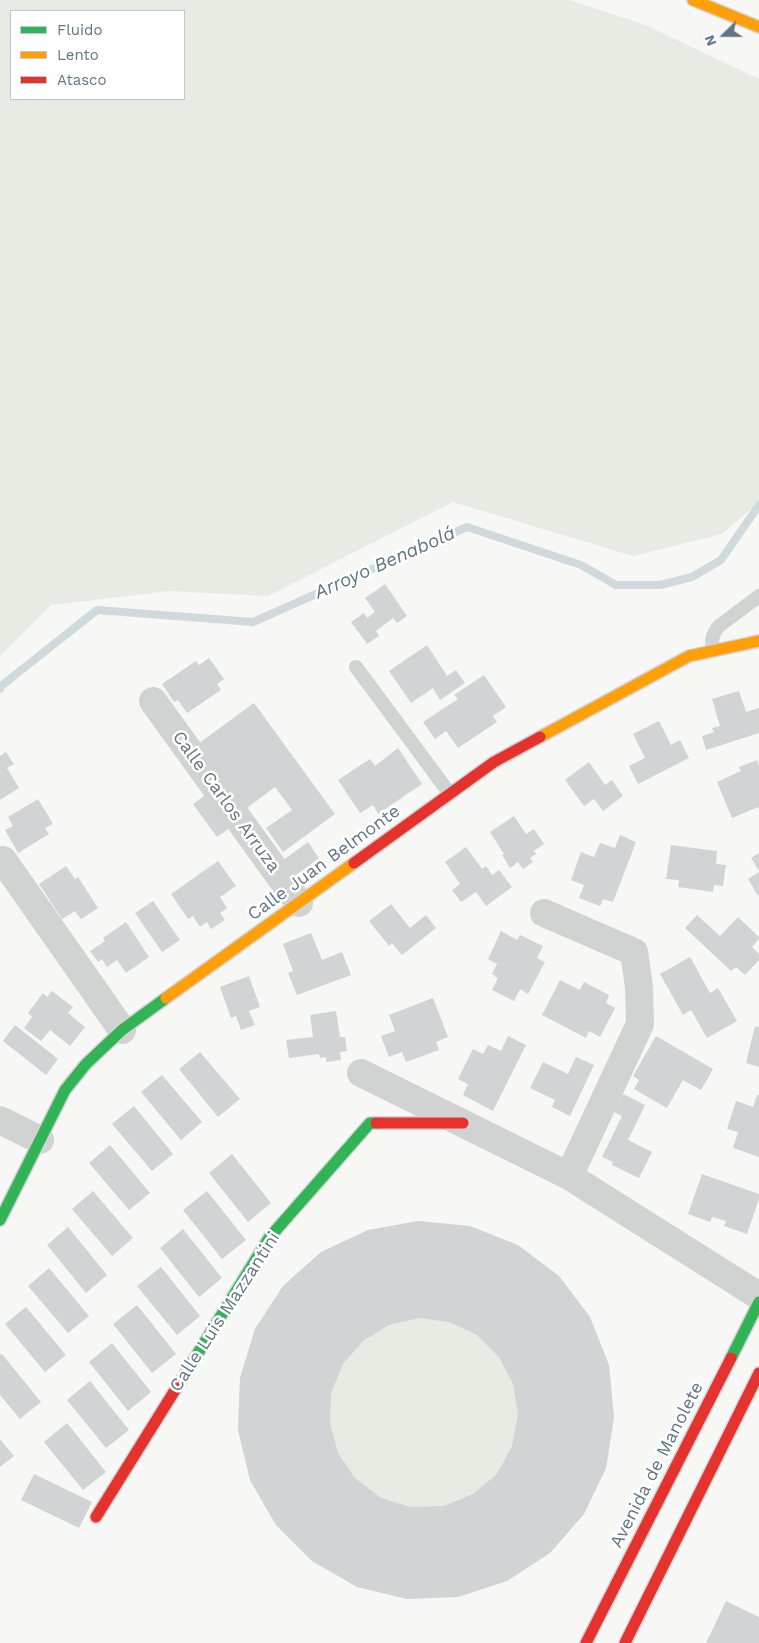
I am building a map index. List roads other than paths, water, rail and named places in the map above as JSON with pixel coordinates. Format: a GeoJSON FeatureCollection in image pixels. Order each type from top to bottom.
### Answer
{"type":"FeatureCollection","features":[{"type":"Feature","properties":{"kind":"main road"},"geometry":{"type":"LineString","coordinates":[[693,0],[759,27]]}},
{"type":"Feature","properties":{"kind":"main road","name":"Calle Juan Belmonte"},"geometry":{"type":"LineString","coordinates":[[0,1220],[65,1090],[86,1064],[122,1030],[494,762],[689,656],[759,641]]}},
{"type":"Feature","properties":{"kind":"main road","name":"Calle Luis Mazzantini"},"geometry":{"type":"LineString","coordinates":[[96,1517],[269,1238],[370,1123],[463,1123]]}},
{"type":"Feature","properties":{"kind":"main road","name":"Avenida de Manolete"},"geometry":{"type":"LineString","coordinates":[[586,1643],[759,1302]]}},
{"type":"Feature","properties":{"kind":"main road"},"geometry":{"type":"LineString","coordinates":[[624,1643],[759,1373]]}},
{"type":"Feature","properties":{"kind":"street","name":"Calle Carlos Arruza"},"geometry":{"type":"LineString","coordinates":[[153,700],[299,903]]}},
{"type":"Feature","properties":{"kind":"street"},"geometry":{"type":"LineString","coordinates":[[3,860],[122,1030]]}},
{"type":"Feature","properties":{"kind":"street"},"geometry":{"type":"LineString","coordinates":[[544,913],[634,952],[640,987],[640,1024],[569,1176]]}},
{"type":"Feature","properties":{"kind":"street","name":"Calle Luis Mazzantini"},"geometry":{"type":"LineString","coordinates":[[361,1073],[569,1176],[759,1296]]}},
{"type":"Feature","properties":{"kind":"street"},"geometry":{"type":"LineString","coordinates":[[0,1120],[40,1140]]}},
{"type":"Feature","properties":{"kind":"lane"},"geometry":{"type":"LineString","coordinates":[[713,651],[712,641],[715,630],[759,596]]}},
{"type":"Feature","properties":{"kind":"lane"},"geometry":{"type":"LineString","coordinates":[[356,667],[450,794]]}},
{"type":"Feature","properties":{"kind":"waterway","name":"Arroyo Benabolá"},"geometry":{"type":"LineString","coordinates":[[0,689],[1,686],[97,610],[253,622],[467,527],[581,565],[616,585],[660,585],[692,577],[721,560],[759,505]]}}]}
